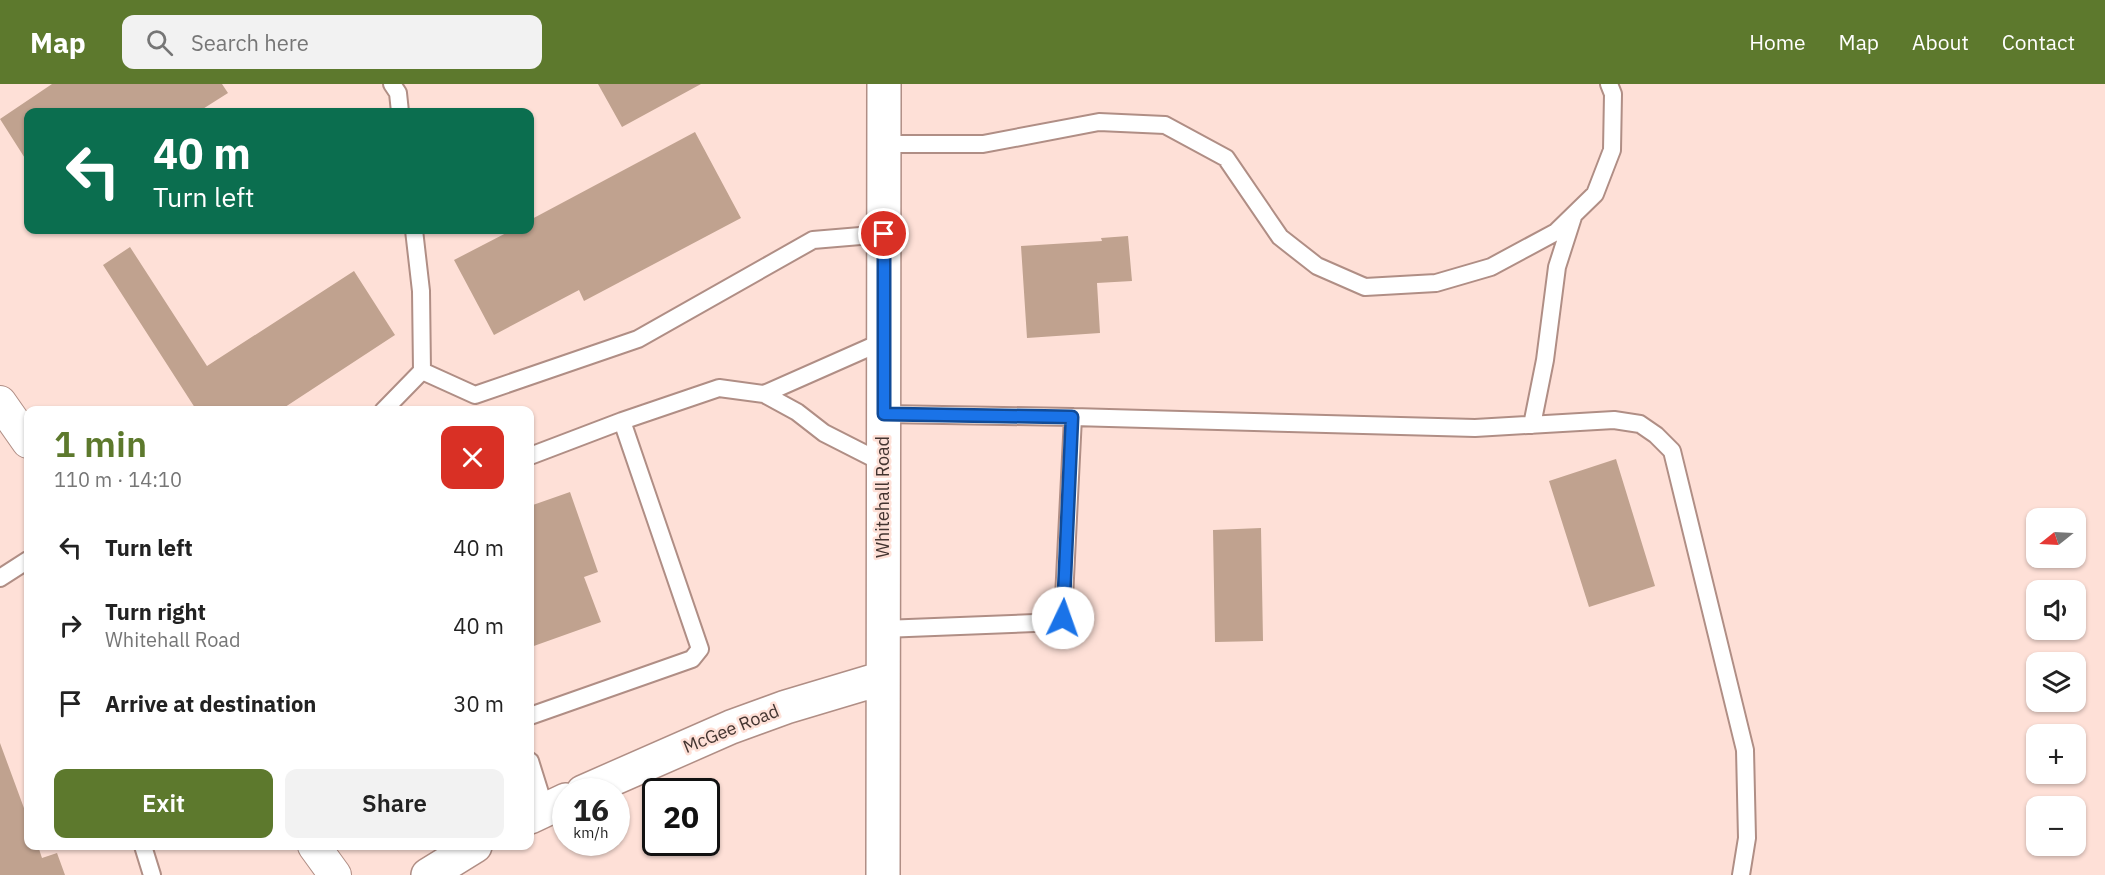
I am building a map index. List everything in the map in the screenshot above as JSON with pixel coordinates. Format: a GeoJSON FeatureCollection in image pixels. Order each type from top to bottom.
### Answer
{"type":"FeatureCollection","features":[{"type":"Feature","properties":{"kind":"main road","name":"Whitehall Road"},"geometry":{"type":"LineString","coordinates":[[883,875],[884,84]]}},
{"type":"Feature","properties":{"kind":"main road","name":"McGee Road"},"geometry":{"type":"LineString","coordinates":[[615,778],[731,727],[883,678]]}},
{"type":"Feature","properties":{"kind":"main road"},"geometry":{"type":"LineString","coordinates":[[428,875],[468,850]]}},
{"type":"Feature","properties":{"kind":"street"},"geometry":{"type":"LineString","coordinates":[[0,402],[24,436]]}},
{"type":"Feature","properties":{"kind":"street"},"geometry":{"type":"LineString","coordinates":[[317,850],[335,875]]}},
{"type":"Feature","properties":{"kind":"lane"},"geometry":{"type":"LineString","coordinates":[[392,84],[398,93],[400,108]]}},
{"type":"Feature","properties":{"kind":"lane"},"geometry":{"type":"LineString","coordinates":[[884,144],[983,144],[1099,122],[1165,125],[1226,158],[1280,237],[1317,266],[1365,287],[1436,284],[1491,267],[1556,232],[1595,194],[1612,150],[1613,94],[1609,84]]}},
{"type":"Feature","properties":{"kind":"lane"},"geometry":{"type":"LineString","coordinates":[[1532,425],[1545,360],[1557,267],[1574,214]]}},
{"type":"Feature","properties":{"kind":"lane"},"geometry":{"type":"LineString","coordinates":[[388,406],[422,371],[421,291],[414,234]]}},
{"type":"Feature","properties":{"kind":"lane"},"geometry":{"type":"LineString","coordinates":[[422,371],[475,395],[638,339],[813,240],[884,234]]}},
{"type":"Feature","properties":{"kind":"lane"},"geometry":{"type":"LineString","coordinates":[[764,394],[884,341]]}},
{"type":"Feature","properties":{"kind":"lane"},"geometry":{"type":"LineString","coordinates":[[534,454],[622,421],[720,388],[764,394],[797,412],[824,433],[883,463]]}},
{"type":"Feature","properties":{"kind":"lane"},"geometry":{"type":"LineString","coordinates":[[884,414],[1475,428],[1614,420],[1640,424],[1656,435],[1672,451],[1745,750],[1747,838],[1741,875]]}},
{"type":"Feature","properties":{"kind":"lane"},"geometry":{"type":"LineString","coordinates":[[883,629],[1060,622],[1063,618],[1072,417]]}},
{"type":"Feature","properties":{"kind":"lane"},"geometry":{"type":"LineString","coordinates":[[534,715],[692,659],[700,649],[622,421]]}},
{"type":"Feature","properties":{"kind":"lane"},"geometry":{"type":"LineString","coordinates":[[0,578],[24,563]]}},
{"type":"Feature","properties":{"kind":"lane"},"geometry":{"type":"LineString","coordinates":[[534,772],[547,809]]}},
{"type":"Feature","properties":{"kind":"lane"},"geometry":{"type":"LineString","coordinates":[[144,850],[152,875]]}},
{"type":"Feature","properties":{"kind":"building"},"geometry":{"type":"Polygon","coordinates":[[[52,84],[222,84],[228,93],[204,108],[24,108],[24,157],[0,119],[52,84]]]}},
{"type":"Feature","properties":{"kind":"building"},"geometry":{"type":"Polygon","coordinates":[[[598,84],[701,84],[622,127],[598,84]]]}},
{"type":"Feature","properties":{"kind":"building"},"geometry":{"type":"Polygon","coordinates":[[[695,132],[741,218],[584,301],[579,290],[494,335],[454,260],[504,234],[534,234],[534,218],[695,132]]]}},
{"type":"Feature","properties":{"kind":"building"},"geometry":{"type":"Polygon","coordinates":[[[1128,236],[1132,281],[1097,283],[1100,333],[1027,338],[1021,246],[1102,241],[1101,238],[1128,236]]]}},
{"type":"Feature","properties":{"kind":"building"},"geometry":{"type":"Polygon","coordinates":[[[130,247],[207,366],[354,271],[395,335],[287,406],[194,406],[103,265],[130,247]]]}},
{"type":"Feature","properties":{"kind":"building"},"geometry":{"type":"Polygon","coordinates":[[[1616,459],[1655,586],[1589,607],[1549,481],[1616,459]]]}},
{"type":"Feature","properties":{"kind":"building"},"geometry":{"type":"Polygon","coordinates":[[[570,492],[598,572],[584,577],[601,622],[534,646],[534,505],[570,492]]]}},
{"type":"Feature","properties":{"kind":"building"},"geometry":{"type":"Polygon","coordinates":[[[1261,528],[1263,641],[1215,642],[1213,530],[1261,528]]]}},
{"type":"Feature","properties":{"kind":"building"},"geometry":{"type":"Polygon","coordinates":[[[0,743],[24,808],[24,850],[39,850],[42,858],[57,853],[65,875],[0,875],[0,743]]]}},
{"type":"Feature","properties":{"kind":"route"},"geometry":{"type":"LineString","coordinates":[[884,234],[884,414],[1072,417],[1063,618]]}}]}
